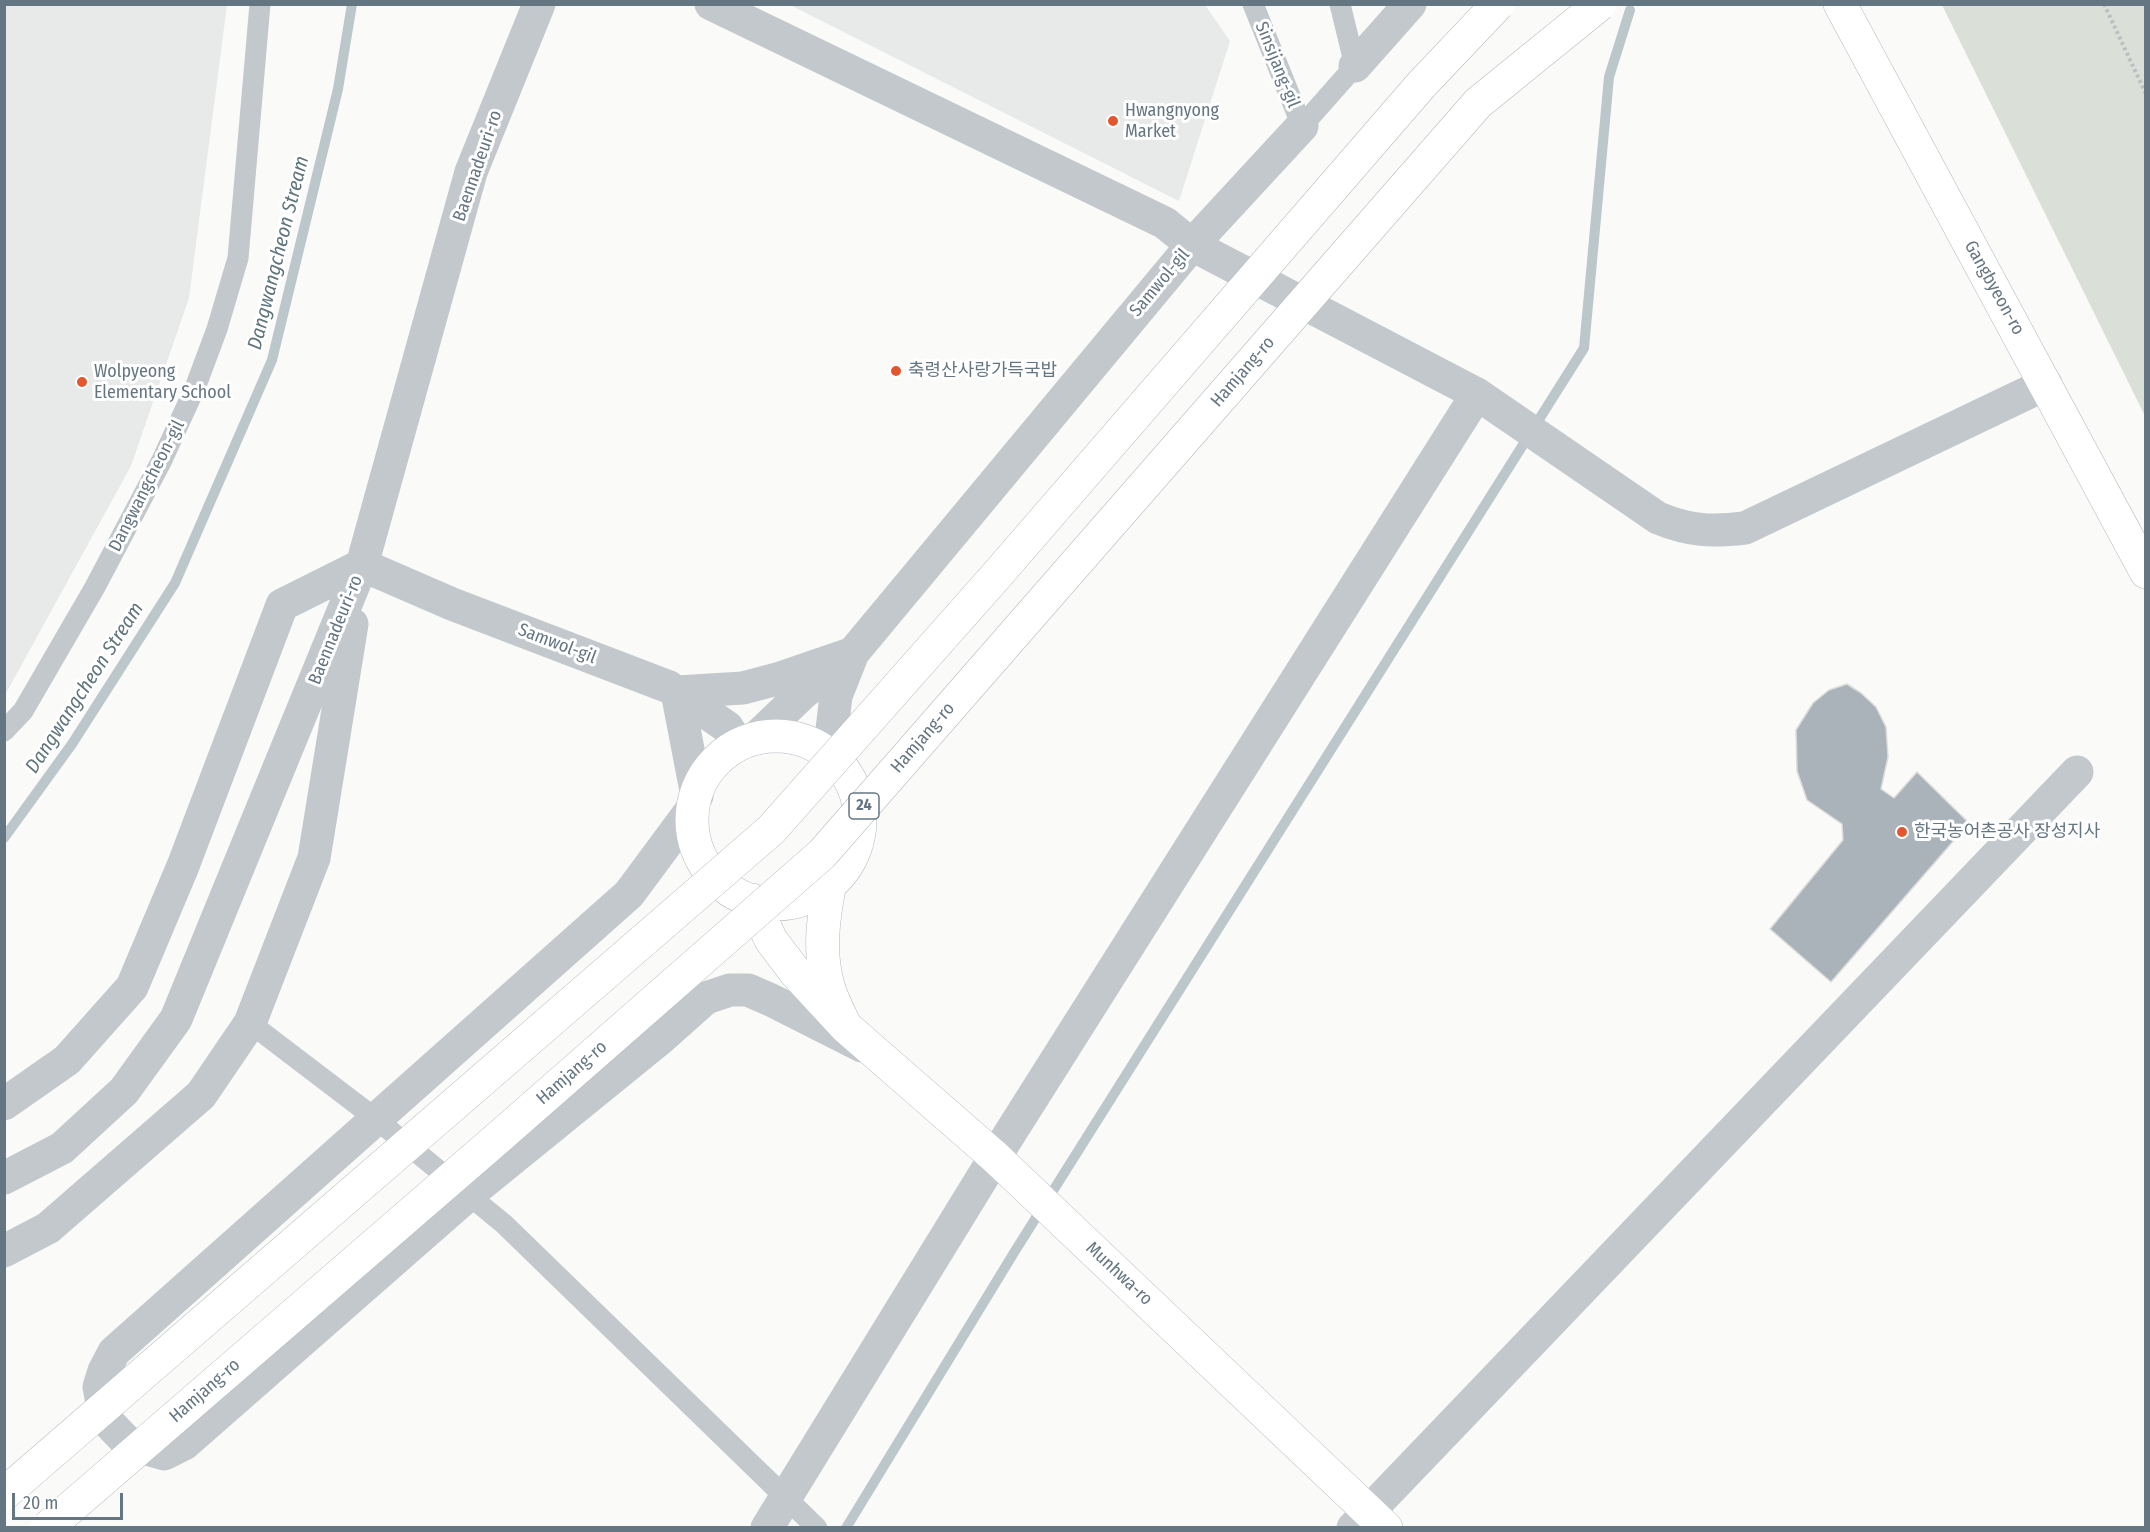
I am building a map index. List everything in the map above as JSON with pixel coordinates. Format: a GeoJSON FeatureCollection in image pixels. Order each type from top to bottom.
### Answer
{"type":"FeatureCollection","features":[{"type":"Feature","properties":{"kind":"main road"},"geometry":{"type":"LineString","coordinates":[[4,1494],[771,830],[1004,567],[1422,84],[1498,4]]}},
{"type":"Feature","properties":{"kind":"main road","name":"Hamjang-ro"},"geometry":{"type":"LineString","coordinates":[[47,1527],[822,854],[1478,103],[1600,4]]}},
{"type":"Feature","properties":{"kind":"main road","name":"Gangbyeon-ro"},"geometry":{"type":"LineString","coordinates":[[1840,4],[2145,572]]}},
{"type":"Feature","properties":{"kind":"main road"},"geometry":{"type":"LineString","coordinates":[[766,736],[795,737],[822,748],[844,768],[857,794],[861,823],[859,832],[854,852],[839,876],[818,893],[793,902],[766,904],[741,896],[718,882],[703,861],[693,836],[694,803],[700,784],[715,761],[747,741],[766,736]]}},
{"type":"Feature","properties":{"kind":"main road"},"geometry":{"type":"LineString","coordinates":[[830,883],[823,916],[822,956],[829,989],[846,1028]]}},
{"type":"Feature","properties":{"kind":"main road","name":"Munhwa-ro"},"geometry":{"type":"LineString","coordinates":[[752,900],[771,940],[796,973],[846,1028],[1000,1163],[1079,1237],[1369,1522]]}},
{"type":"Feature","properties":{"kind":"street","name":"Baennadeuri-ro"},"geometry":{"type":"LineString","coordinates":[[4,1178],[62,1148],[124,1091],[176,1019],[362,566],[471,172],[539,4]]}},
{"type":"Feature","properties":{"kind":"street","name":"Samwol-gil"},"geometry":{"type":"LineString","coordinates":[[711,4],[1165,223],[1192,245],[853,653]]}},
{"type":"Feature","properties":{"kind":"street"},"geometry":{"type":"LineString","coordinates":[[1355,66],[1410,4]]}},
{"type":"Feature","properties":{"kind":"street"},"geometry":{"type":"LineString","coordinates":[[1302,126],[1192,245],[1479,397],[1603,478],[1658,518],[1678,526],[1713,532],[1745,528],[2046,384]]}},
{"type":"Feature","properties":{"kind":"street"},"geometry":{"type":"LineString","coordinates":[[859,832],[1315,309]]}},
{"type":"Feature","properties":{"kind":"street"},"geometry":{"type":"LineString","coordinates":[[767,1527],[792,1504],[1000,1163],[1479,397]]}},
{"type":"Feature","properties":{"kind":"street","name":"Samwol-gil"},"geometry":{"type":"LineString","coordinates":[[362,566],[452,604],[669,687],[747,741]]}},
{"type":"Feature","properties":{"kind":"street"},"geometry":{"type":"LineString","coordinates":[[4,1251],[48,1228],[201,1095],[250,1023],[314,858],[362,566]]}},
{"type":"Feature","properties":{"kind":"street"},"geometry":{"type":"LineString","coordinates":[[4,1104],[67,1060],[132,987],[183,866],[282,605],[362,566]]}},
{"type":"Feature","properties":{"kind":"street"},"geometry":{"type":"LineString","coordinates":[[752,900],[706,998],[660,1039],[468,1195],[184,1444],[164,1454],[129,1444],[105,1419],[99,1387],[114,1352],[629,894],[694,803],[677,692],[743,688],[853,653]]}},
{"type":"Feature","properties":{"kind":"street"},"geometry":{"type":"LineString","coordinates":[[747,741],[853,653]]}},
{"type":"Feature","properties":{"kind":"street"},"geometry":{"type":"LineString","coordinates":[[830,755],[836,696],[853,653]]}},
{"type":"Feature","properties":{"kind":"street"},"geometry":{"type":"LineString","coordinates":[[1369,1522],[2077,772]]}},
{"type":"Feature","properties":{"kind":"street"},"geometry":{"type":"LineString","coordinates":[[706,998],[730,990],[748,990],[877,1054]]}},
{"type":"Feature","properties":{"kind":"lane","name":"Dangwangcheon-gil"},"geometry":{"type":"LineString","coordinates":[[4,731],[23,711],[95,587],[162,460],[195,388],[217,329],[238,258],[260,4]]}},
{"type":"Feature","properties":{"kind":"lane","name":"Sinsijang-gil"},"geometry":{"type":"LineString","coordinates":[[1252,4],[1302,126],[1355,66]]}},
{"type":"Feature","properties":{"kind":"lane"},"geometry":{"type":"LineString","coordinates":[[1341,4],[1355,66]]}},
{"type":"Feature","properties":{"kind":"lane"},"geometry":{"type":"LineString","coordinates":[[250,1023],[375,1119],[504,1224],[817,1527]]}},
{"type":"Feature","properties":{"kind":"path"},"geometry":{"type":"LineString","coordinates":[[2104,4],[2145,94]]}},
{"type":"Feature","properties":{"kind":"shaded area","name":"Wolpyeong Elementary School"},"geometry":{"type":"Polygon","coordinates":[[[5,4],[227,5],[189,298],[131,466],[5,695],[5,4]]]}},
{"type":"Feature","properties":{"kind":"shaded area","name":"Hwangnyong Market"},"geometry":{"type":"Polygon","coordinates":[[[790,5],[1205,5],[1230,41],[1179,201],[790,5]]]}},
{"type":"Feature","properties":{"kind":"shaded area"},"geometry":{"type":"Polygon","coordinates":[[[1942,5],[2145,5],[2145,416],[1942,5]]]}},
{"type":"Feature","properties":{"kind":"building","name":"한국농어촌공사 장성지사"},"geometry":{"type":"Polygon","coordinates":[[[1847,684],[1876,707],[1886,727],[1888,757],[1881,789],[1894,798],[1917,772],[1969,823],[1831,982],[1770,929],[1843,840],[1842,824],[1807,800],[1797,771],[1796,730],[1813,703],[1829,690],[1847,684]]]}},
{"type":"Feature","properties":{"kind":"waterway","name":"Dangwangcheon Stream"},"geometry":{"type":"LineString","coordinates":[[4,838],[72,744],[175,583],[272,360],[338,89],[352,4]]}},
{"type":"Feature","properties":{"kind":"waterway"},"geometry":{"type":"LineString","coordinates":[[846,1528],[1015,1251],[1584,348],[1609,77],[1630,10]]}},
{"type":"Feature","properties":{"kind":"place","name":"Hwangnyong Market"},"geometry":{"type":"Point","coordinates":[1113,121]}},
{"type":"Feature","properties":{"kind":"place","name":"축령산사랑가득국밥"},"geometry":{"type":"Point","coordinates":[896,371]}},
{"type":"Feature","properties":{"kind":"place","name":"Wolpyeong Elementary School"},"geometry":{"type":"Point","coordinates":[82,382]}},
{"type":"Feature","properties":{"kind":"place","name":"한국농어촌공사 장성지사"},"geometry":{"type":"Point","coordinates":[1902,832]}}]}
